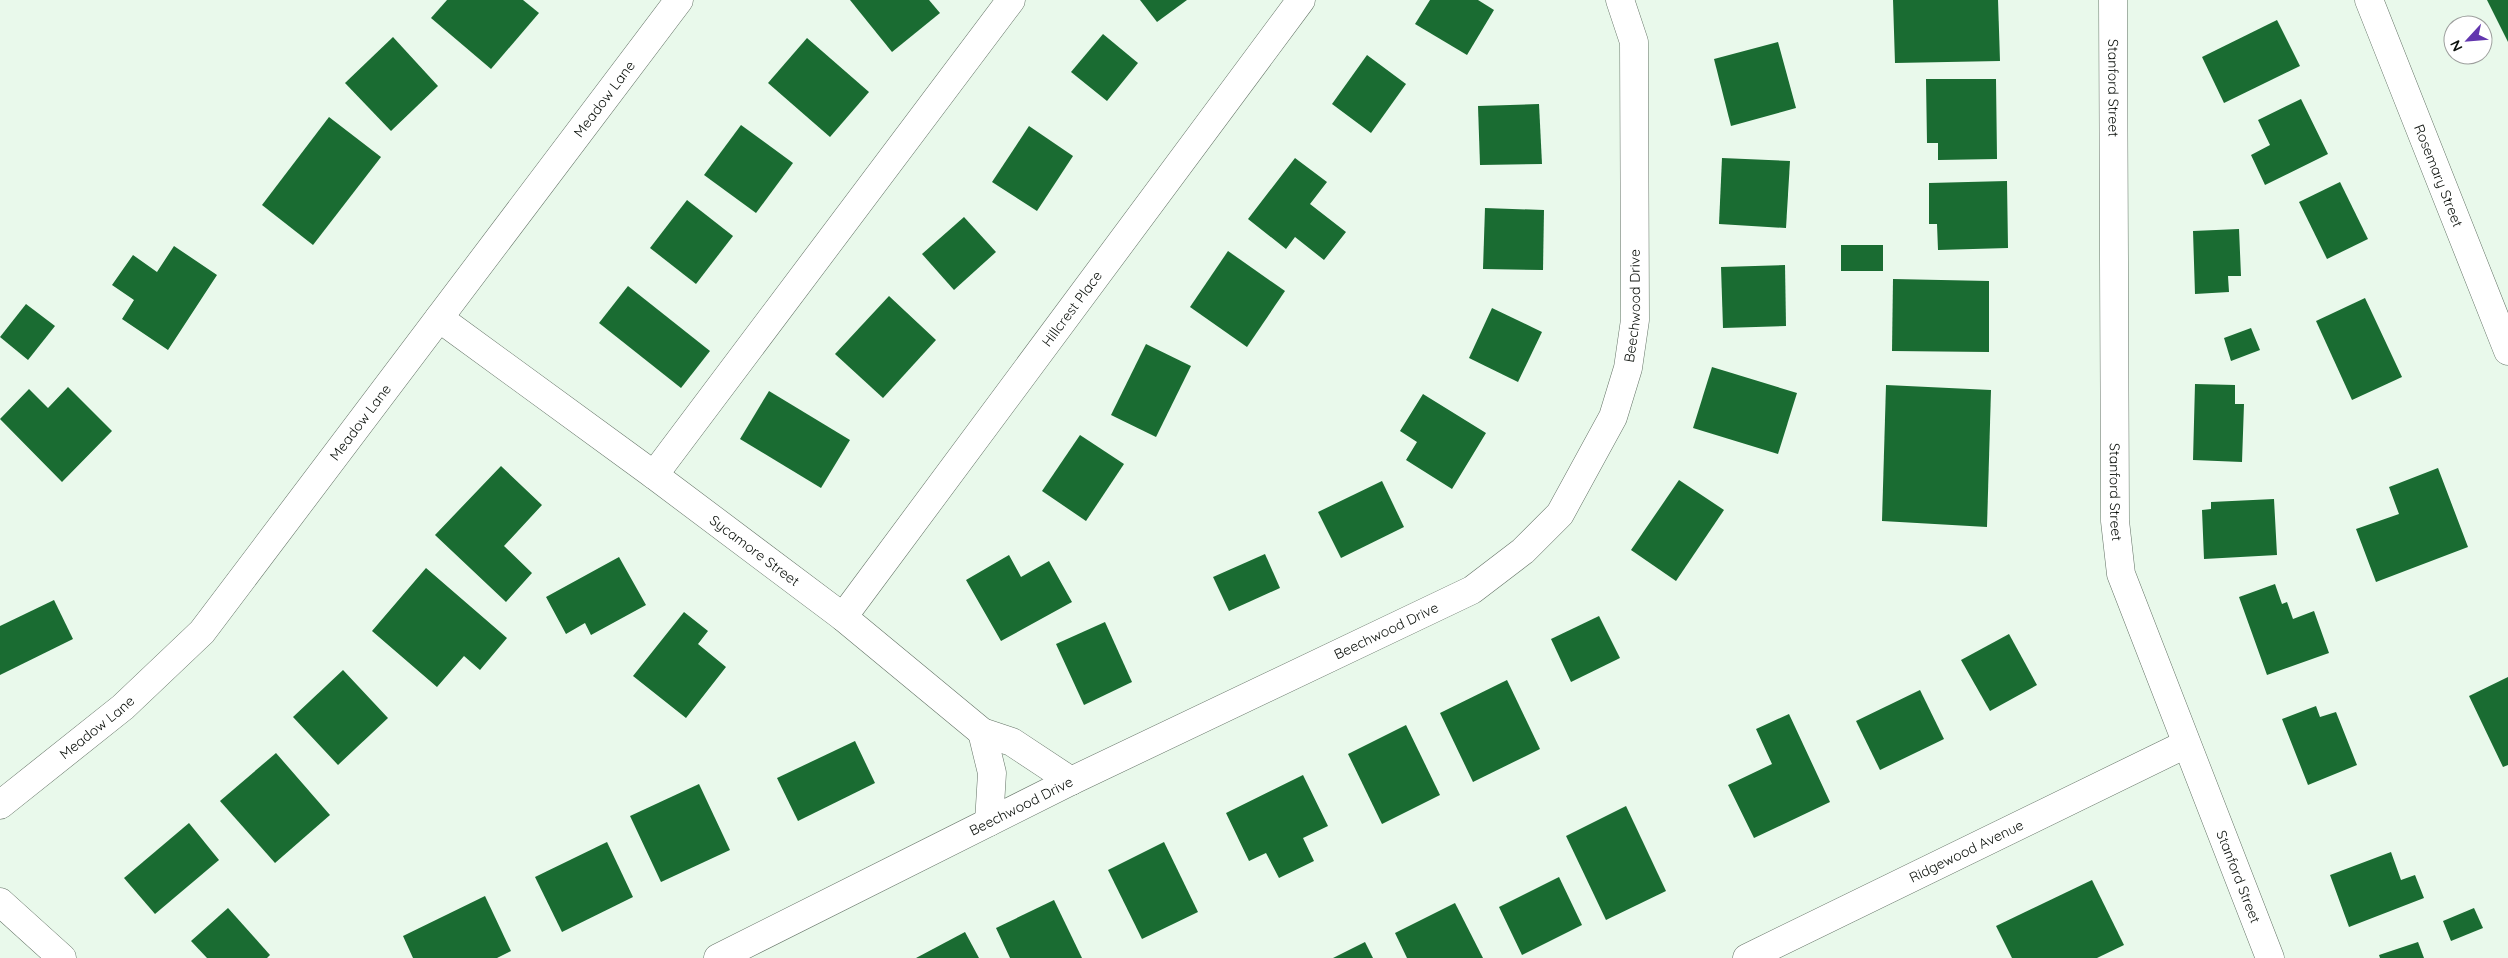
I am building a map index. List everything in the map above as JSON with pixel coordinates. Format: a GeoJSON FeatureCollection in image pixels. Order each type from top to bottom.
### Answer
{"type":"FeatureCollection","features":[{"type":"Feature","properties":{"kind":"street","name":"Meadow Lane"},"geometry":{"type":"LineString","coordinates":[[0,805],[123,707],[202,632],[679,0]]}},
{"type":"Feature","properties":{"kind":"street"},"geometry":{"type":"LineString","coordinates":[[654,475],[1011,0]]}},
{"type":"Feature","properties":{"kind":"street","name":"Hillcrest Place"},"geometry":{"type":"LineString","coordinates":[[843,617],[1301,0]]}},
{"type":"Feature","properties":{"kind":"street","name":"Beechwood Drive"},"geometry":{"type":"LineString","coordinates":[[718,958],[1071,781],[1472,590],[1523,551],[1560,514],[1613,417],[1628,368],[1635,320],[1634,42],[1620,0]]}},
{"type":"Feature","properties":{"kind":"street","name":"Stanford Street"},"geometry":{"type":"LineString","coordinates":[[2113,0],[2115,521],[2121,574],[2270,958]]}},
{"type":"Feature","properties":{"kind":"street","name":"Rosemary Street"},"geometry":{"type":"LineString","coordinates":[[2369,0],[2508,351]]}},
{"type":"Feature","properties":{"kind":"street","name":"Sycamore Street"},"geometry":{"type":"LineString","coordinates":[[439,318],[654,475],[843,617],[982,732],[1012,742],[1071,781]]}},
{"type":"Feature","properties":{"kind":"street"},"geometry":{"type":"LineString","coordinates":[[982,732],[992,773],[989,822]]}},
{"type":"Feature","properties":{"kind":"street","name":"Ridgewood Avenue"},"geometry":{"type":"LineString","coordinates":[[1748,958],[2186,744]]}},
{"type":"Feature","properties":{"kind":"street"},"geometry":{"type":"LineString","coordinates":[[0,902],[62,958]]}},
{"type":"Feature","properties":{"kind":"building"},"geometry":{"type":"Polygon","coordinates":[[[447,0],[523,0],[539,13],[491,69],[431,18],[447,0]]]}},
{"type":"Feature","properties":{"kind":"building"},"geometry":{"type":"Polygon","coordinates":[[[850,0],[929,0],[940,13],[892,52],[850,0]]]}},
{"type":"Feature","properties":{"kind":"building"},"geometry":{"type":"Polygon","coordinates":[[[1140,0],[1187,0],[1157,22],[1140,0]]]}},
{"type":"Feature","properties":{"kind":"building"},"geometry":{"type":"Polygon","coordinates":[[[1430,0],[1478,0],[1494,10],[1467,55],[1415,24],[1430,0]]]}},
{"type":"Feature","properties":{"kind":"building"},"geometry":{"type":"Polygon","coordinates":[[[1893,0],[1998,0],[2000,61],[1895,63],[1893,0]]]}},
{"type":"Feature","properties":{"kind":"building"},"geometry":{"type":"Polygon","coordinates":[[[2487,0],[2508,0],[2508,42],[2487,0]]]}},
{"type":"Feature","properties":{"kind":"building"},"geometry":{"type":"Polygon","coordinates":[[[2277,20],[2300,66],[2224,103],[2202,57],[2277,20]]]}},
{"type":"Feature","properties":{"kind":"building"},"geometry":{"type":"Polygon","coordinates":[[[1103,34],[1138,63],[1107,101],[1071,72],[1103,34]]]}},
{"type":"Feature","properties":{"kind":"building"},"geometry":{"type":"Polygon","coordinates":[[[393,37],[438,86],[391,131],[345,83],[393,37]]]}},
{"type":"Feature","properties":{"kind":"building"},"geometry":{"type":"Polygon","coordinates":[[[807,38],[869,92],[830,137],[768,83],[807,38]]]}},
{"type":"Feature","properties":{"kind":"building"},"geometry":{"type":"Polygon","coordinates":[[[1778,42],[1796,108],[1731,126],[1714,59],[1778,42]]]}},
{"type":"Feature","properties":{"kind":"building"},"geometry":{"type":"Polygon","coordinates":[[[1367,55],[1406,84],[1371,133],[1332,104],[1367,55]]]}},
{"type":"Feature","properties":{"kind":"building"},"geometry":{"type":"Polygon","coordinates":[[[1926,79],[1996,79],[1997,159],[1938,160],[1938,143],[1927,143],[1926,79]]]}},
{"type":"Feature","properties":{"kind":"building"},"geometry":{"type":"Polygon","coordinates":[[[2301,99],[2328,154],[2265,185],[2251,155],[2270,145],[2258,120],[2301,99]]]}},
{"type":"Feature","properties":{"kind":"building"},"geometry":{"type":"Polygon","coordinates":[[[1539,104],[1542,164],[1480,165],[1478,106],[1539,104]]]}},
{"type":"Feature","properties":{"kind":"building"},"geometry":{"type":"Polygon","coordinates":[[[329,117],[381,157],[313,245],[262,205],[329,117]]]}},
{"type":"Feature","properties":{"kind":"building"},"geometry":{"type":"Polygon","coordinates":[[[741,125],[793,163],[756,213],[704,175],[741,125]]]}},
{"type":"Feature","properties":{"kind":"building"},"geometry":{"type":"Polygon","coordinates":[[[1029,126],[1073,156],[1037,211],[992,182],[1029,126]]]}},
{"type":"Feature","properties":{"kind":"building"},"geometry":{"type":"Polygon","coordinates":[[[1295,158],[1327,182],[1310,204],[1346,232],[1324,260],[1295,237],[1286,249],[1248,219],[1295,158]]]}},
{"type":"Feature","properties":{"kind":"building"},"geometry":{"type":"Polygon","coordinates":[[[1722,158],[1790,161],[1786,228],[1719,224],[1722,158]]]}},
{"type":"Feature","properties":{"kind":"building"},"geometry":{"type":"Polygon","coordinates":[[[2007,181],[2008,248],[1938,250],[1937,224],[1929,224],[1929,183],[2007,181]]]}},
{"type":"Feature","properties":{"kind":"building"},"geometry":{"type":"Polygon","coordinates":[[[2340,182],[2368,239],[2327,259],[2299,202],[2340,182]]]}},
{"type":"Feature","properties":{"kind":"building"},"geometry":{"type":"Polygon","coordinates":[[[687,200],[733,236],[696,284],[650,248],[687,200]]]}},
{"type":"Feature","properties":{"kind":"building"},"geometry":{"type":"Polygon","coordinates":[[[1485,208],[1544,210],[1543,270],[1483,269],[1485,208]]]}},
{"type":"Feature","properties":{"kind":"building"},"geometry":{"type":"Polygon","coordinates":[[[964,217],[996,252],[954,290],[922,254],[964,217]]]}},
{"type":"Feature","properties":{"kind":"building"},"geometry":{"type":"Polygon","coordinates":[[[2239,229],[2241,276],[2228,276],[2229,292],[2195,294],[2193,231],[2239,229]]]}},
{"type":"Feature","properties":{"kind":"building"},"geometry":{"type":"Polygon","coordinates":[[[1841,245],[1883,245],[1883,271],[1841,271],[1841,245]]]}},
{"type":"Feature","properties":{"kind":"building"},"geometry":{"type":"Polygon","coordinates":[[[174,246],[217,275],[168,350],[122,319],[134,300],[112,285],[133,255],[157,272],[174,246]]]}},
{"type":"Feature","properties":{"kind":"building"},"geometry":{"type":"Polygon","coordinates":[[[1228,251],[1285,291],[1247,347],[1190,307],[1228,251]]]}},
{"type":"Feature","properties":{"kind":"building"},"geometry":{"type":"Polygon","coordinates":[[[1785,265],[1786,326],[1723,328],[1721,267],[1785,265]]]}},
{"type":"Feature","properties":{"kind":"building"},"geometry":{"type":"Polygon","coordinates":[[[1893,279],[1989,281],[1989,352],[1892,351],[1893,279]]]}},
{"type":"Feature","properties":{"kind":"building"},"geometry":{"type":"Polygon","coordinates":[[[628,286],[710,351],[681,388],[599,323],[628,286]]]}},
{"type":"Feature","properties":{"kind":"building"},"geometry":{"type":"Polygon","coordinates":[[[889,296],[936,340],[883,398],[835,354],[889,296]]]}},
{"type":"Feature","properties":{"kind":"building"},"geometry":{"type":"Polygon","coordinates":[[[2365,298],[2402,377],[2352,400],[2316,321],[2365,298]]]}},
{"type":"Feature","properties":{"kind":"building"},"geometry":{"type":"Polygon","coordinates":[[[26,304],[55,326],[28,360],[0,337],[26,304]]]}},
{"type":"Feature","properties":{"kind":"building"},"geometry":{"type":"Polygon","coordinates":[[[1492,308],[1542,332],[1518,382],[1469,358],[1492,308]]]}},
{"type":"Feature","properties":{"kind":"building"},"geometry":{"type":"Polygon","coordinates":[[[2251,328],[2260,350],[2231,361],[2224,338],[2251,328]]]}},
{"type":"Feature","properties":{"kind":"building"},"geometry":{"type":"Polygon","coordinates":[[[1146,344],[1191,366],[1156,437],[1111,415],[1146,344]]]}},
{"type":"Feature","properties":{"kind":"building"},"geometry":{"type":"Polygon","coordinates":[[[1712,367],[1797,393],[1778,454],[1693,428],[1712,367]]]}},
{"type":"Feature","properties":{"kind":"building"},"geometry":{"type":"Polygon","coordinates":[[[2195,384],[2235,385],[2235,404],[2244,404],[2242,462],[2193,460],[2195,384]]]}},
{"type":"Feature","properties":{"kind":"building"},"geometry":{"type":"Polygon","coordinates":[[[1886,385],[1991,390],[1987,527],[1882,521],[1886,385]]]}},
{"type":"Feature","properties":{"kind":"building"},"geometry":{"type":"Polygon","coordinates":[[[68,387],[112,431],[62,482],[0,419],[29,389],[48,408],[68,387]]]}},
{"type":"Feature","properties":{"kind":"building"},"geometry":{"type":"Polygon","coordinates":[[[769,391],[850,440],[821,488],[740,439],[769,391]]]}},
{"type":"Feature","properties":{"kind":"building"},"geometry":{"type":"Polygon","coordinates":[[[1423,394],[1486,433],[1452,489],[1406,460],[1417,442],[1400,431],[1423,394]]]}},
{"type":"Feature","properties":{"kind":"building"},"geometry":{"type":"Polygon","coordinates":[[[1080,435],[1124,464],[1086,521],[1042,491],[1080,435]]]}},
{"type":"Feature","properties":{"kind":"building"},"geometry":{"type":"Polygon","coordinates":[[[501,466],[542,505],[504,546],[532,573],[506,602],[435,535],[501,466]]]}},
{"type":"Feature","properties":{"kind":"building"},"geometry":{"type":"Polygon","coordinates":[[[2438,468],[2468,547],[2376,582],[2356,529],[2399,514],[2389,487],[2438,468]]]}},
{"type":"Feature","properties":{"kind":"building"},"geometry":{"type":"Polygon","coordinates":[[[1679,480],[1724,510],[1676,581],[1631,550],[1679,480]]]}},
{"type":"Feature","properties":{"kind":"building"},"geometry":{"type":"Polygon","coordinates":[[[1382,481],[1404,527],[1341,558],[1318,512],[1382,481]]]}},
{"type":"Feature","properties":{"kind":"building"},"geometry":{"type":"Polygon","coordinates":[[[2274,499],[2277,555],[2204,559],[2202,510],[2211,509],[2211,502],[2274,499]]]}},
{"type":"Feature","properties":{"kind":"building"},"geometry":{"type":"Polygon","coordinates":[[[1265,554],[1280,588],[1229,611],[1213,577],[1265,554]]]}},
{"type":"Feature","properties":{"kind":"building"},"geometry":{"type":"Polygon","coordinates":[[[1009,555],[1021,577],[1049,561],[1072,602],[1001,641],[966,580],[1009,555]]]}},
{"type":"Feature","properties":{"kind":"building"},"geometry":{"type":"Polygon","coordinates":[[[619,557],[646,605],[591,635],[585,623],[566,634],[546,597],[619,557]]]}},
{"type":"Feature","properties":{"kind":"building"},"geometry":{"type":"Polygon","coordinates":[[[426,568],[507,638],[480,670],[464,656],[437,687],[372,631],[426,568]]]}},
{"type":"Feature","properties":{"kind":"building"},"geometry":{"type":"Polygon","coordinates":[[[2275,584],[2282,604],[2287,602],[2293,619],[2314,611],[2329,653],[2267,675],[2239,597],[2275,584]]]}},
{"type":"Feature","properties":{"kind":"building"},"geometry":{"type":"Polygon","coordinates":[[[54,600],[73,639],[0,675],[0,626],[54,600]]]}},
{"type":"Feature","properties":{"kind":"building"},"geometry":{"type":"Polygon","coordinates":[[[684,612],[708,631],[698,644],[726,667],[686,718],[633,676],[684,612]]]}},
{"type":"Feature","properties":{"kind":"building"},"geometry":{"type":"Polygon","coordinates":[[[1599,616],[1620,658],[1571,682],[1551,639],[1599,616]]]}},
{"type":"Feature","properties":{"kind":"building"},"geometry":{"type":"Polygon","coordinates":[[[1105,622],[1132,682],[1084,705],[1056,644],[1105,622]]]}},
{"type":"Feature","properties":{"kind":"building"},"geometry":{"type":"Polygon","coordinates":[[[2009,634],[2037,685],[1990,711],[1961,660],[2009,634]]]}},
{"type":"Feature","properties":{"kind":"building"},"geometry":{"type":"Polygon","coordinates":[[[343,670],[388,718],[338,765],[293,717],[343,670]]]}},
{"type":"Feature","properties":{"kind":"building"},"geometry":{"type":"Polygon","coordinates":[[[2508,677],[2508,765],[2503,767],[2469,696],[2508,677]]]}},
{"type":"Feature","properties":{"kind":"building"},"geometry":{"type":"Polygon","coordinates":[[[1507,680],[1540,749],[1473,782],[1440,713],[1507,680]]]}},
{"type":"Feature","properties":{"kind":"building"},"geometry":{"type":"Polygon","coordinates":[[[1920,690],[1944,739],[1880,770],[1856,721],[1920,690]]]}},
{"type":"Feature","properties":{"kind":"building"},"geometry":{"type":"Polygon","coordinates":[[[2316,706],[2320,717],[2336,712],[2357,765],[2308,785],[2282,719],[2316,706]]]}},
{"type":"Feature","properties":{"kind":"building"},"geometry":{"type":"Polygon","coordinates":[[[1789,714],[1830,802],[1754,838],[1728,785],[1772,764],[1756,729],[1789,714]]]}},
{"type":"Feature","properties":{"kind":"building"},"geometry":{"type":"Polygon","coordinates":[[[1406,725],[1440,795],[1382,824],[1348,754],[1406,725]]]}},
{"type":"Feature","properties":{"kind":"building"},"geometry":{"type":"Polygon","coordinates":[[[855,741],[875,783],[798,821],[777,778],[855,741]]]}},
{"type":"Feature","properties":{"kind":"building"},"geometry":{"type":"Polygon","coordinates":[[[276,753],[330,815],[275,863],[220,801],[276,753]]]}},
{"type":"Feature","properties":{"kind":"building"},"geometry":{"type":"Polygon","coordinates":[[[1303,775],[1328,826],[1303,838],[1314,861],[1279,878],[1266,853],[1249,861],[1226,813],[1303,775]]]}},
{"type":"Feature","properties":{"kind":"building"},"geometry":{"type":"Polygon","coordinates":[[[699,784],[730,850],[661,882],[630,816],[699,784]]]}},
{"type":"Feature","properties":{"kind":"building"},"geometry":{"type":"Polygon","coordinates":[[[1626,806],[1666,891],[1606,920],[1566,836],[1626,806]]]}},
{"type":"Feature","properties":{"kind":"building"},"geometry":{"type":"Polygon","coordinates":[[[189,823],[219,860],[155,914],[124,878],[189,823]]]}},
{"type":"Feature","properties":{"kind":"building"},"geometry":{"type":"Polygon","coordinates":[[[607,842],[633,897],[562,932],[535,877],[607,842]]]}},
{"type":"Feature","properties":{"kind":"building"},"geometry":{"type":"Polygon","coordinates":[[[1164,842],[1198,912],[1142,939],[1108,870],[1164,842]]]}},
{"type":"Feature","properties":{"kind":"building"},"geometry":{"type":"Polygon","coordinates":[[[2391,852],[2401,880],[2415,875],[2424,898],[2349,927],[2330,875],[2391,852]]]}},
{"type":"Feature","properties":{"kind":"building"},"geometry":{"type":"Polygon","coordinates":[[[1559,877],[1582,925],[1522,955],[1499,907],[1559,877]]]}},
{"type":"Feature","properties":{"kind":"building"},"geometry":{"type":"Polygon","coordinates":[[[2092,880],[2124,945],[2097,958],[2012,958],[1996,926],[2092,880]]]}},
{"type":"Feature","properties":{"kind":"building"},"geometry":{"type":"Polygon","coordinates":[[[485,896],[511,951],[497,958],[413,958],[403,936],[485,896]]]}},
{"type":"Feature","properties":{"kind":"building"},"geometry":{"type":"Polygon","coordinates":[[[1054,900],[1082,958],[1010,958],[996,928],[1054,900]]]}},
{"type":"Feature","properties":{"kind":"building"},"geometry":{"type":"Polygon","coordinates":[[[1455,903],[1483,958],[1407,958],[1395,933],[1455,903]]]}},
{"type":"Feature","properties":{"kind":"building"},"geometry":{"type":"Polygon","coordinates":[[[228,908],[270,955],[267,958],[207,958],[191,941],[228,908]]]}},
{"type":"Feature","properties":{"kind":"building"},"geometry":{"type":"Polygon","coordinates":[[[2474,908],[2483,928],[2451,941],[2443,921],[2474,908]]]}},
{"type":"Feature","properties":{"kind":"building"},"geometry":{"type":"Polygon","coordinates":[[[965,932],[979,958],[916,958],[965,932]]]}},
{"type":"Feature","properties":{"kind":"building"},"geometry":{"type":"Polygon","coordinates":[[[1365,942],[1373,958],[1333,958],[1365,942]]]}},
{"type":"Feature","properties":{"kind":"building"},"geometry":{"type":"Polygon","coordinates":[[[2418,942],[2424,958],[2380,958],[2379,955],[2418,942]]]}}]}
